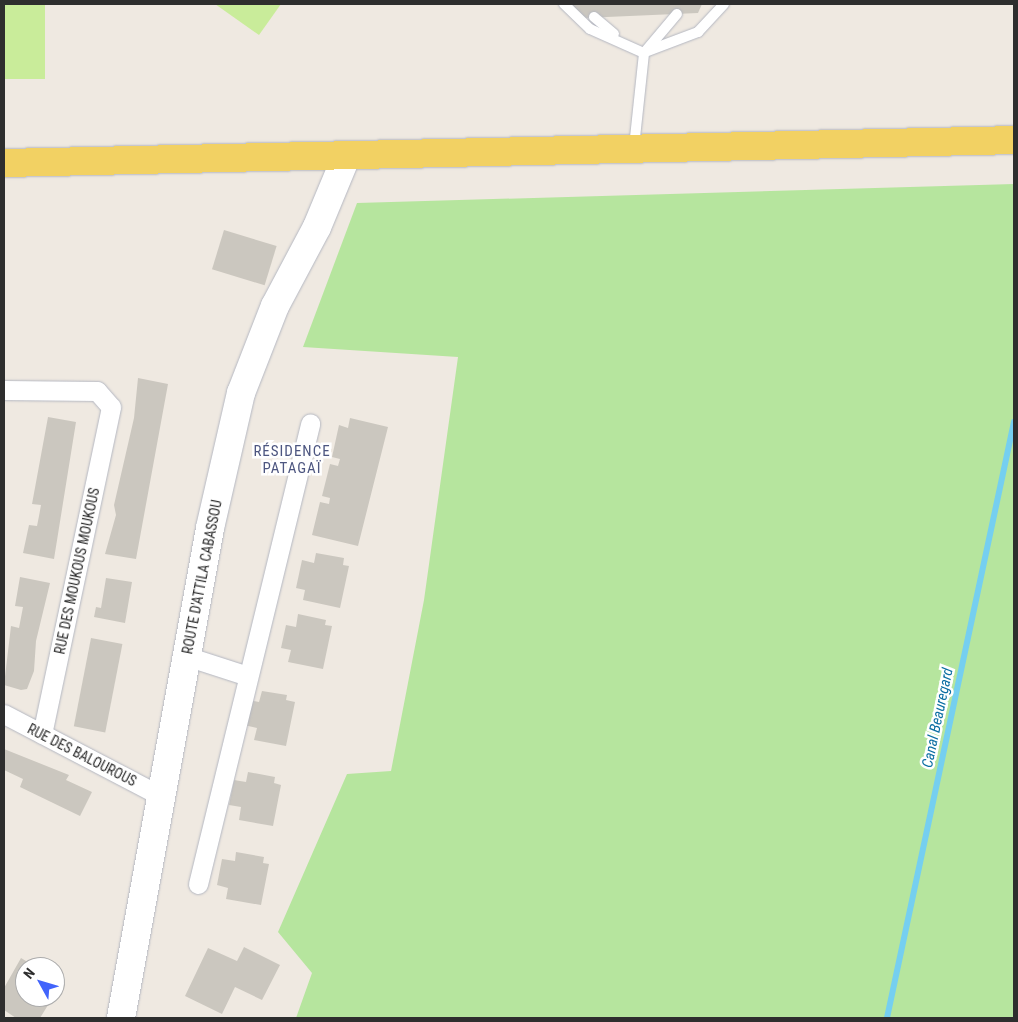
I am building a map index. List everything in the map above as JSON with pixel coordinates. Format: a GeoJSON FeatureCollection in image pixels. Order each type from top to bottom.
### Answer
{"type":"FeatureCollection","features":[{"type":"Feature","properties":{"kind":"main road"},"geometry":{"type":"LineString","coordinates":[[4,163],[1014,140]]}},
{"type":"Feature","properties":{"kind":"main road","name":"ROUTE D'ATTILA CABASSOU"},"geometry":{"type":"LineString","coordinates":[[121,1018],[186,656],[241,393],[275,306],[347,155]]}},
{"type":"Feature","properties":{"kind":"street","name":"RUE DES MOUKOUS MOUKOUS"},"geometry":{"type":"LineString","coordinates":[[4,390],[97,390],[112,407],[42,734]]}},
{"type":"Feature","properties":{"kind":"street"},"geometry":{"type":"LineString","coordinates":[[198,884],[310,423]]}},
{"type":"Feature","properties":{"kind":"street"},"geometry":{"type":"LineString","coordinates":[[186,656],[248,676]]}},
{"type":"Feature","properties":{"kind":"street","name":"RUE DES BALOUROUS"},"geometry":{"type":"LineString","coordinates":[[4,714],[160,796]]}},
{"type":"Feature","properties":{"kind":"lane"},"geometry":{"type":"LineString","coordinates":[[564,4],[590,29],[618,37]]}},
{"type":"Feature","properties":{"kind":"lane"},"geometry":{"type":"LineString","coordinates":[[644,53],[698,32],[724,4]]}},
{"type":"Feature","properties":{"kind":"lane"},"geometry":{"type":"LineString","coordinates":[[634,148],[644,53],[677,14]]}},
{"type":"Feature","properties":{"kind":"lane"},"geometry":{"type":"LineString","coordinates":[[594,17],[618,37],[644,53]]}},
{"type":"Feature","properties":{"kind":"green space"},"geometry":{"type":"Polygon","coordinates":[[[4,4],[45,4],[45,79],[4,79],[4,4]]]}},
{"type":"Feature","properties":{"kind":"green space"},"geometry":{"type":"Polygon","coordinates":[[[215,4],[281,4],[259,35],[215,4]]]}},
{"type":"Feature","properties":{"kind":"green space"},"geometry":{"type":"Polygon","coordinates":[[[1014,184],[1014,1018],[296,1018],[312,973],[278,932],[347,774],[391,771],[424,600],[458,357],[303,347],[357,203],[1014,184]]]}},
{"type":"Feature","properties":{"kind":"building"},"geometry":{"type":"Polygon","coordinates":[[[571,4],[702,4],[698,13],[584,18],[571,4]]]}},
{"type":"Feature","properties":{"kind":"building"},"geometry":{"type":"Polygon","coordinates":[[[224,230],[277,246],[265,285],[212,269],[224,230]]]}},
{"type":"Feature","properties":{"kind":"building"},"geometry":{"type":"Polygon","coordinates":[[[138,378],[168,384],[136,559],[105,554],[116,515],[114,505],[134,418],[138,378]]]}},
{"type":"Feature","properties":{"kind":"building"},"geometry":{"type":"Polygon","coordinates":[[[48,417],[76,422],[54,559],[23,553],[29,525],[37,526],[39,516],[41,505],[32,504],[48,417]]]}},
{"type":"Feature","properties":{"kind":"building"},"geometry":{"type":"Polygon","coordinates":[[[350,418],[388,427],[358,546],[312,535],[320,502],[329,504],[330,498],[322,496],[330,464],[338,466],[340,459],[332,457],[339,425],[348,428],[350,418]]]}},
{"type":"Feature","properties":{"kind":"building"},"geometry":{"type":"Polygon","coordinates":[[[316,553],[344,558],[343,565],[349,566],[340,608],[303,600],[305,590],[296,588],[302,560],[314,563],[316,553]]]}},
{"type":"Feature","properties":{"kind":"building"},"geometry":{"type":"Polygon","coordinates":[[[20,577],[50,583],[36,641],[34,671],[27,689],[21,690],[4,685],[11,626],[19,628],[23,607],[15,606],[20,577]]]}},
{"type":"Feature","properties":{"kind":"building"},"geometry":{"type":"Polygon","coordinates":[[[106,578],[132,582],[125,623],[94,617],[96,607],[101,608],[106,578]]]}},
{"type":"Feature","properties":{"kind":"building"},"geometry":{"type":"Polygon","coordinates":[[[298,614],[326,620],[325,625],[332,626],[323,669],[288,662],[291,650],[281,648],[286,625],[296,627],[298,614]]]}},
{"type":"Feature","properties":{"kind":"building"},"geometry":{"type":"Polygon","coordinates":[[[91,638],[122,644],[105,732],[74,726],[91,638]]]}},
{"type":"Feature","properties":{"kind":"building"},"geometry":{"type":"Polygon","coordinates":[[[262,691],[287,695],[286,700],[295,702],[286,746],[254,740],[257,728],[244,725],[249,700],[259,702],[262,691]]]}},
{"type":"Feature","properties":{"kind":"building"},"geometry":{"type":"Polygon","coordinates":[[[4,749],[69,775],[66,780],[92,792],[80,816],[20,787],[23,779],[4,770],[4,749]]]}},
{"type":"Feature","properties":{"kind":"building"},"geometry":{"type":"Polygon","coordinates":[[[248,772],[275,777],[274,783],[281,785],[273,826],[239,820],[241,807],[229,805],[234,780],[246,782],[248,772]]]}},
{"type":"Feature","properties":{"kind":"building"},"geometry":{"type":"Polygon","coordinates":[[[236,852],[264,857],[263,863],[269,864],[261,905],[226,899],[228,888],[217,885],[222,859],[235,861],[236,852]]]}},
{"type":"Feature","properties":{"kind":"building"},"geometry":{"type":"Polygon","coordinates":[[[244,947],[280,965],[262,1000],[235,987],[222,1014],[185,996],[208,948],[237,961],[244,947]]]}},
{"type":"Feature","properties":{"kind":"building"},"geometry":{"type":"Polygon","coordinates":[[[15,969],[15,1007],[47,1007],[40,1018],[16,1018],[4,1010],[4,988],[15,969]]]}},
{"type":"Feature","properties":{"kind":"waterway","name":"Canal Beauregard"},"geometry":{"type":"LineString","coordinates":[[887,1018],[1014,422]]}},
{"type":"Feature","properties":{"kind":"district","name":"RÉSIDENCE PATAGAÏ"},"geometry":{"type":"Point","coordinates":[292,460]}}]}
